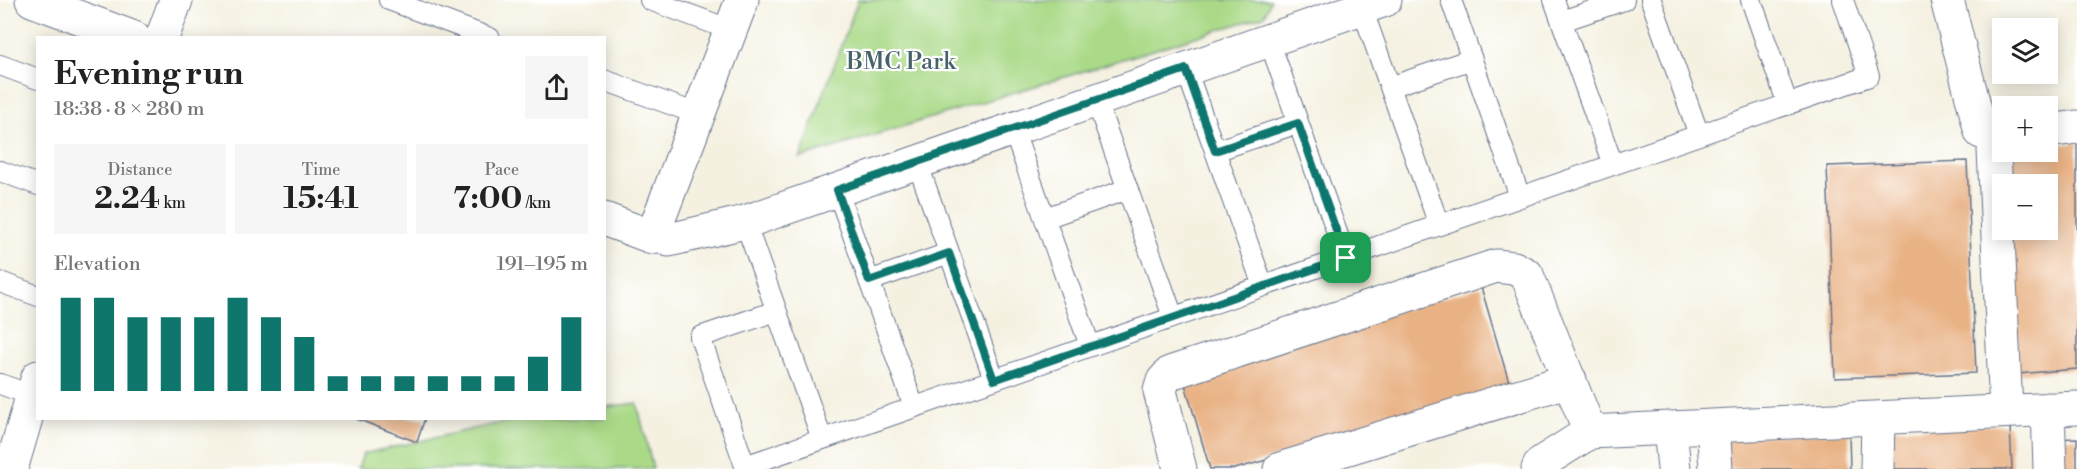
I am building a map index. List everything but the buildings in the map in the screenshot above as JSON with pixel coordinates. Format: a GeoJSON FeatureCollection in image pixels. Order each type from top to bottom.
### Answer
{"type":"FeatureCollection","features":[{"type":"Feature","properties":{"kind":"street"},"geometry":{"type":"LineString","coordinates":[[32,0],[129,36]]}},
{"type":"Feature","properties":{"kind":"street"},"geometry":{"type":"LineString","coordinates":[[163,36],[176,0]]}},
{"type":"Feature","properties":{"kind":"street"},"geometry":{"type":"LineString","coordinates":[[660,238],[700,115],[742,0]]}},
{"type":"Feature","properties":{"kind":"street"},"geometry":{"type":"LineString","coordinates":[[1947,0],[1992,135]]}},
{"type":"Feature","properties":{"kind":"street"},"geometry":{"type":"LineString","coordinates":[[606,220],[660,238],[745,222],[1374,4]]}},
{"type":"Feature","properties":{"kind":"street"},"geometry":{"type":"LineString","coordinates":[[2058,129],[2077,127]]}},
{"type":"Feature","properties":{"kind":"street"},"geometry":{"type":"LineString","coordinates":[[1996,162],[2050,469]]}},
{"type":"Feature","properties":{"kind":"street"},"geometry":{"type":"LineString","coordinates":[[1180,469],[1160,391],[1163,381],[1170,374],[1496,266],[1514,268],[1527,275],[1590,432]]}},
{"type":"Feature","properties":{"kind":"street"},"geometry":{"type":"LineString","coordinates":[[1280,469],[1570,380]]}},
{"type":"Feature","properties":{"kind":"street"},"geometry":{"type":"LineString","coordinates":[[11,469],[34,386]]}},
{"type":"Feature","properties":{"kind":"street"},"geometry":{"type":"LineString","coordinates":[[1538,469],[1541,463],[1590,432],[2040,409]]}},
{"type":"Feature","properties":{"kind":"street"},"geometry":{"type":"LineString","coordinates":[[2031,469],[2040,409]]}},
{"type":"Feature","properties":{"kind":"street"},"geometry":{"type":"LineString","coordinates":[[1863,469],[1870,418]]}},
{"type":"Feature","properties":{"kind":"street"},"geometry":{"type":"LineString","coordinates":[[1870,418],[1877,469]]}},
{"type":"Feature","properties":{"kind":"street"},"geometry":{"type":"LineString","coordinates":[[1713,426],[1716,469]]}},
{"type":"Feature","properties":{"kind":"street"},"geometry":{"type":"LineString","coordinates":[[1670,428],[1674,469]]}},
{"type":"Feature","properties":{"kind":"lane"},"geometry":{"type":"LineString","coordinates":[[389,0],[485,36]]}},
{"type":"Feature","properties":{"kind":"lane"},"geometry":{"type":"LineString","coordinates":[[650,0],[731,30]]}},
{"type":"Feature","properties":{"kind":"lane"},"geometry":{"type":"LineString","coordinates":[[1451,0],[1520,197]]}},
{"type":"Feature","properties":{"kind":"lane"},"geometry":{"type":"LineString","coordinates":[[1554,0],[1613,165]]}},
{"type":"Feature","properties":{"kind":"lane"},"geometry":{"type":"LineString","coordinates":[[1562,21],[1624,0]]}},
{"type":"Feature","properties":{"kind":"lane"},"geometry":{"type":"LineString","coordinates":[[1652,0],[1699,135]]}},
{"type":"Feature","properties":{"kind":"lane"},"geometry":{"type":"LineString","coordinates":[[1751,0],[1788,105]]}},
{"type":"Feature","properties":{"kind":"lane"},"geometry":{"type":"LineString","coordinates":[[776,311],[700,337],[745,466],[1869,76],[1843,0]]}},
{"type":"Feature","properties":{"kind":"lane"},"geometry":{"type":"LineString","coordinates":[[1374,4],[1390,87],[1439,225]]}},
{"type":"Feature","properties":{"kind":"lane"},"geometry":{"type":"LineString","coordinates":[[1269,40],[1346,258]]}},
{"type":"Feature","properties":{"kind":"lane"},"geometry":{"type":"LineString","coordinates":[[1390,87],[1472,59]]}},
{"type":"Feature","properties":{"kind":"lane"},"geometry":{"type":"LineString","coordinates":[[0,65],[36,78]]}},
{"type":"Feature","properties":{"kind":"lane"},"geometry":{"type":"LineString","coordinates":[[1186,69],[1263,286]]}},
{"type":"Feature","properties":{"kind":"lane"},"geometry":{"type":"LineString","coordinates":[[606,81],[700,115]]}},
{"type":"Feature","properties":{"kind":"lane"},"geometry":{"type":"LineString","coordinates":[[1096,100],[1173,317]]}},
{"type":"Feature","properties":{"kind":"lane"},"geometry":{"type":"LineString","coordinates":[[1215,151],[1298,123]]}},
{"type":"Feature","properties":{"kind":"lane"},"geometry":{"type":"LineString","coordinates":[[1013,129],[1090,346]]}},
{"type":"Feature","properties":{"kind":"lane"},"geometry":{"type":"LineString","coordinates":[[917,162],[994,380]]}},
{"type":"Feature","properties":{"kind":"lane"},"geometry":{"type":"LineString","coordinates":[[0,171],[36,184]]}},
{"type":"Feature","properties":{"kind":"lane"},"geometry":{"type":"LineString","coordinates":[[1045,218],[1128,189]]}},
{"type":"Feature","properties":{"kind":"lane"},"geometry":{"type":"LineString","coordinates":[[837,190],[914,407]]}},
{"type":"Feature","properties":{"kind":"lane"},"geometry":{"type":"LineString","coordinates":[[745,222],[822,439]]}},
{"type":"Feature","properties":{"kind":"lane"},"geometry":{"type":"LineString","coordinates":[[869,281],[949,253]]}},
{"type":"Feature","properties":{"kind":"lane"},"geometry":{"type":"LineString","coordinates":[[0,282],[36,295]]}},
{"type":"Feature","properties":{"kind":"lane"},"geometry":{"type":"LineString","coordinates":[[0,384],[34,386]]}},
{"type":"Feature","properties":{"kind":"green space","name":"BMC Park"},"geometry":{"type":"Polygon","coordinates":[[[858,0],[1271,0],[1264,16],[800,158],[858,0]]]}},
{"type":"Feature","properties":{"kind":"green space"},"geometry":{"type":"Polygon","coordinates":[[[637,403],[653,469],[358,469],[363,454],[513,420],[606,420],[606,407],[637,403]]]}},
{"type":"Feature","properties":{"kind":"route"},"geometry":{"type":"LineString","coordinates":[[1186,69],[1215,151],[1298,123],[1346,258],[994,380],[949,253],[869,281],[837,190],[1186,69]]}}]}
